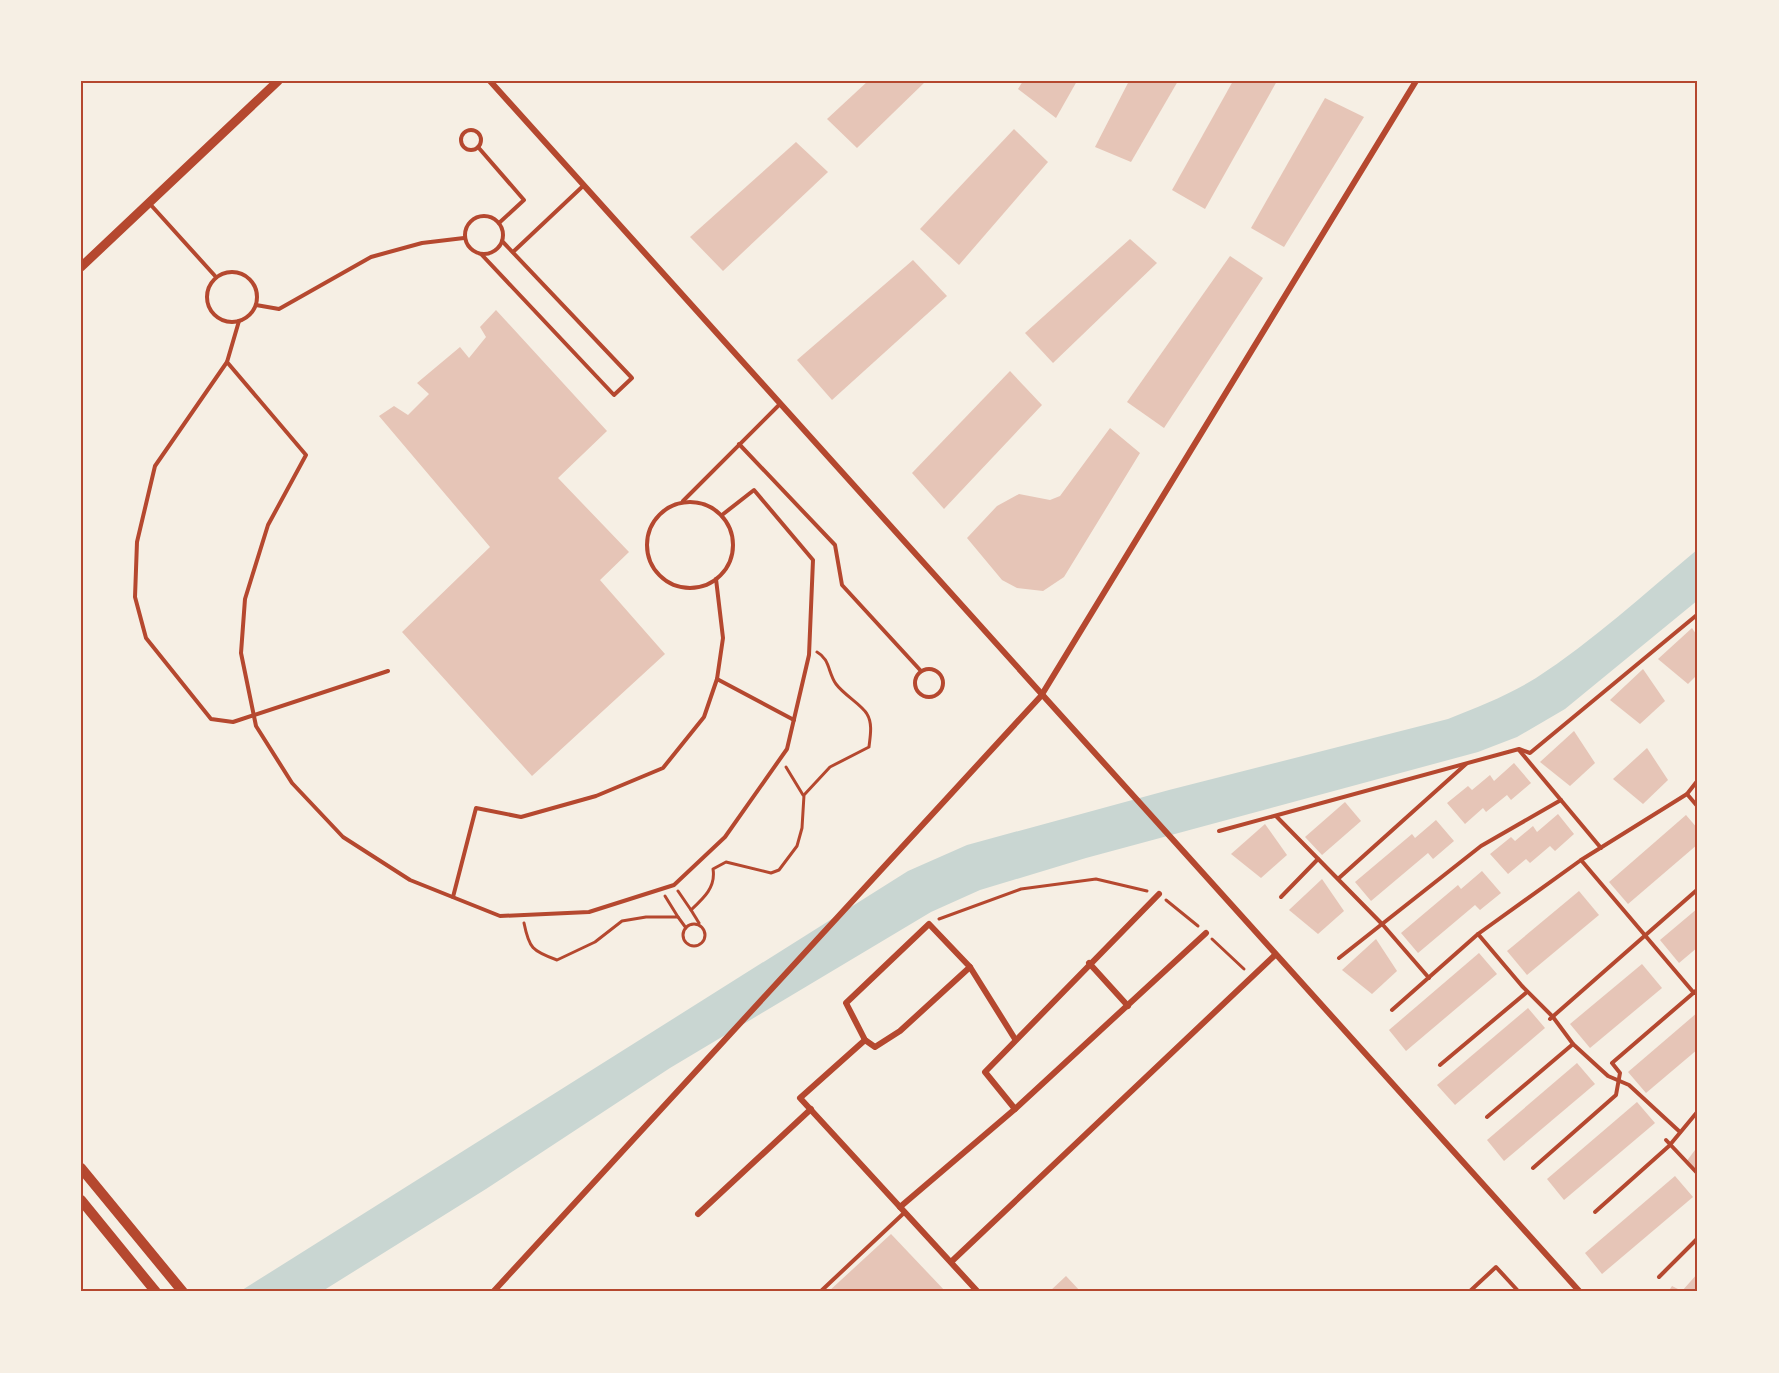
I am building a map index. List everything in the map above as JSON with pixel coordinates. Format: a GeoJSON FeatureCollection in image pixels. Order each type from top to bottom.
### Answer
{"type":"FeatureCollection","features":[{"type":"Feature","properties":{"kind":"main road"},"geometry":{"type":"LineString","coordinates":[[81,267],[278,81]]}},
{"type":"Feature","properties":{"kind":"main road"},"geometry":{"type":"LineString","coordinates":[[81,1168],[183,1292]]}},
{"type":"Feature","properties":{"kind":"main road"},"geometry":{"type":"LineString","coordinates":[[81,1200],[155,1291]]}},
{"type":"Feature","properties":{"kind":"street"},"geometry":{"type":"LineString","coordinates":[[490,81],[1174,845],[1579,1292]]}},
{"type":"Feature","properties":{"kind":"street"},"geometry":{"type":"LineString","coordinates":[[493,1292],[720,1042],[1041,696],[1416,81]]}},
{"type":"Feature","properties":{"kind":"street"},"geometry":{"type":"LineString","coordinates":[[1015,1109],[985,1072],[1089,963],[1159,894]]}},
{"type":"Feature","properties":{"kind":"street"},"geometry":{"type":"LineString","coordinates":[[970,967],[900,1031],[875,1047],[865,1040],[846,1003],[929,924],[970,967],[1015,1040]]}},
{"type":"Feature","properties":{"kind":"street"},"geometry":{"type":"LineString","coordinates":[[902,1209],[1015,1109],[1206,933]]}},
{"type":"Feature","properties":{"kind":"street"},"geometry":{"type":"LineString","coordinates":[[951,1262],[1275,955]]}},
{"type":"Feature","properties":{"kind":"street"},"geometry":{"type":"LineString","coordinates":[[1089,963],[1128,1006]]}},
{"type":"Feature","properties":{"kind":"street"},"geometry":{"type":"LineString","coordinates":[[865,1040],[801,1098],[978,1292]]}},
{"type":"Feature","properties":{"kind":"street"},"geometry":{"type":"LineString","coordinates":[[698,1214],[811,1109]]}},
{"type":"Feature","properties":{"kind":"lane"},"geometry":{"type":"LineString","coordinates":[[470,130],[477,132],[480,138],[478,147],[466,149],[461,142],[462,135],[470,130]]}},
{"type":"Feature","properties":{"kind":"lane"},"geometry":{"type":"LineString","coordinates":[[478,147],[524,200],[499,223]]}},
{"type":"Feature","properties":{"kind":"lane"},"geometry":{"type":"LineString","coordinates":[[513,252],[584,186]]}},
{"type":"Feature","properties":{"kind":"lane"},"geometry":{"type":"LineString","coordinates":[[150,204],[216,277]]}},
{"type":"Feature","properties":{"kind":"lane"},"geometry":{"type":"LineString","coordinates":[[481,254],[494,251],[502,241],[502,228],[499,223],[488,216],[476,217],[467,225],[464,237],[470,249],[481,254],[614,395],[632,378],[502,241]]}},
{"type":"Feature","properties":{"kind":"lane"},"geometry":{"type":"LineString","coordinates":[[256,304],[279,309],[372,257],[422,243],[464,237]]}},
{"type":"Feature","properties":{"kind":"lane"},"geometry":{"type":"LineString","coordinates":[[230,272],[245,275],[255,288],[256,304],[246,318],[239,321],[222,321],[210,311],[206,296],[207,289],[216,277],[230,272]]}},
{"type":"Feature","properties":{"kind":"lane"},"geometry":{"type":"LineString","coordinates":[[239,321],[227,362],[155,466],[137,543],[135,597],[146,638],[212,719],[233,722],[388,671]]}},
{"type":"Feature","properties":{"kind":"lane"},"geometry":{"type":"LineString","coordinates":[[227,362],[306,455],[268,525],[245,599],[241,653],[256,726],[291,783],[343,837],[410,879],[500,916],[589,912],[674,885],[725,837],[787,749],[810,648],[813,560],[754,490],[722,515]]}},
{"type":"Feature","properties":{"kind":"lane"},"geometry":{"type":"LineString","coordinates":[[683,502],[780,404]]}},
{"type":"Feature","properties":{"kind":"lane"},"geometry":{"type":"LineString","coordinates":[[740,444],[835,545],[842,585],[921,671]]}},
{"type":"Feature","properties":{"kind":"lane"},"geometry":{"type":"LineString","coordinates":[[683,502],[697,502],[711,507],[722,515],[730,527],[733,541],[732,556],[726,569],[704,586],[689,588],[675,586],[663,579],[653,568],[647,555],[646,541],[650,527],[658,515],[669,507],[683,502]]}},
{"type":"Feature","properties":{"kind":"lane"},"geometry":{"type":"LineString","coordinates":[[453,897],[476,808],[521,817],[596,796],[663,768],[704,717],[717,679],[723,638],[716,579]]}},
{"type":"Feature","properties":{"kind":"lane"},"geometry":{"type":"LineString","coordinates":[[1219,831],[1519,749],[1530,753],[1698,614]]}},
{"type":"Feature","properties":{"kind":"lane"},"geometry":{"type":"LineString","coordinates":[[930,668],[941,675],[942,688],[936,696],[926,697],[915,688],[915,678],[921,671],[930,668]]}},
{"type":"Feature","properties":{"kind":"lane"},"geometry":{"type":"LineString","coordinates":[[717,679],[794,720]]}},
{"type":"Feature","properties":{"kind":"lane"},"geometry":{"type":"LineString","coordinates":[[1519,749],[1601,848]]}},
{"type":"Feature","properties":{"kind":"lane"},"geometry":{"type":"LineString","coordinates":[[1339,878],[1467,764]]}},
{"type":"Feature","properties":{"kind":"lane"},"geometry":{"type":"LineString","coordinates":[[1392,1010],[1478,934],[1581,860],[1687,794],[1698,780]]}},
{"type":"Feature","properties":{"kind":"lane"},"geometry":{"type":"LineString","coordinates":[[1687,794],[1698,807]]}},
{"type":"Feature","properties":{"kind":"lane"},"geometry":{"type":"LineString","coordinates":[[1339,958],[1481,846],[1561,800]]}},
{"type":"Feature","properties":{"kind":"lane"},"geometry":{"type":"LineString","coordinates":[[1275,815],[1339,878],[1429,978]]}},
{"type":"Feature","properties":{"kind":"lane"},"geometry":{"type":"LineString","coordinates":[[1281,897],[1319,859]]}},
{"type":"Feature","properties":{"kind":"lane"},"geometry":{"type":"LineString","coordinates":[[1533,1168],[1616,1095],[1620,1072],[1612,1063],[1696,991],[1643,935],[1581,860]]}},
{"type":"Feature","properties":{"kind":"lane"},"geometry":{"type":"LineString","coordinates":[[1551,1018],[1698,889]]}},
{"type":"Feature","properties":{"kind":"lane"},"geometry":{"type":"LineString","coordinates":[[1478,934],[1573,1044],[1608,1076],[1629,1085],[1680,1132]]}},
{"type":"Feature","properties":{"kind":"lane"},"geometry":{"type":"LineString","coordinates":[[1440,1065],[1527,992]]}},
{"type":"Feature","properties":{"kind":"lane"},"geometry":{"type":"LineString","coordinates":[[1486,1117],[1573,1044]]}},
{"type":"Feature","properties":{"kind":"lane"},"geometry":{"type":"LineString","coordinates":[[1595,1212],[1669,1146],[1698,1111]]}},
{"type":"Feature","properties":{"kind":"lane"},"geometry":{"type":"LineString","coordinates":[[1666,1140],[1669,1146],[1698,1174]]}},
{"type":"Feature","properties":{"kind":"lane"},"geometry":{"type":"LineString","coordinates":[[820,1292],[902,1209]]}},
{"type":"Feature","properties":{"kind":"lane"},"geometry":{"type":"LineString","coordinates":[[1659,1277],[1698,1238]]}},
{"type":"Feature","properties":{"kind":"lane"},"geometry":{"type":"LineString","coordinates":[[1469,1292],[1496,1267],[1519,1292]]}},
{"type":"Feature","properties":{"kind":"path"},"geometry":{"type":"LineString","coordinates":[[804,795],[830,767],[869,747],[871,724],[867,712],[850,700],[834,682],[823,656],[810,648]]}},
{"type":"Feature","properties":{"kind":"path"},"geometry":{"type":"LineString","coordinates":[[691,910],[706,896],[715,879],[713,869],[726,862],[771,873],[786,862],[797,846],[802,828],[804,795],[780,759]]}},
{"type":"Feature","properties":{"kind":"path"},"geometry":{"type":"LineString","coordinates":[[929,924],[952,912],[1021,889],[1096,879],[1159,894],[1206,933],[1252,977]]}},
{"type":"Feature","properties":{"kind":"path"},"geometry":{"type":"LineString","coordinates":[[674,885],[706,934],[704,942],[697,946],[690,946],[683,934],[692,924],[700,925]]}},
{"type":"Feature","properties":{"kind":"path"},"geometry":{"type":"LineString","coordinates":[[661,890],[686,928]]}},
{"type":"Feature","properties":{"kind":"path"},"geometry":{"type":"LineString","coordinates":[[522,915],[528,945],[540,954],[557,960],[596,942],[622,921],[646,917],[678,917]]}},
{"type":"Feature","properties":{"kind":"shaded area"},"geometry":{"type":"Polygon","coordinates":[[[1698,549],[1698,600],[1565,709],[1517,737],[1478,752],[1086,858],[980,890],[931,912],[670,1068],[486,1189],[321,1292],[239,1292],[908,871],[967,845],[1169,790],[1448,719],[1471,710],[1515,690],[1557,664],[1698,549]]]}},
{"type":"Feature","properties":{"kind":"building"},"geometry":{"type":"Polygon","coordinates":[[[868,81],[926,81],[857,148],[827,119],[868,81]]]}},
{"type":"Feature","properties":{"kind":"building"},"geometry":{"type":"Polygon","coordinates":[[[1023,81],[1077,81],[1056,118],[1018,89],[1023,81]]]}},
{"type":"Feature","properties":{"kind":"building"},"geometry":{"type":"Polygon","coordinates":[[[1129,81],[1178,81],[1131,162],[1095,147],[1129,81]]]}},
{"type":"Feature","properties":{"kind":"building"},"geometry":{"type":"Polygon","coordinates":[[[1233,81],[1277,81],[1205,209],[1172,190],[1233,81]]]}},
{"type":"Feature","properties":{"kind":"building"},"geometry":{"type":"Polygon","coordinates":[[[1325,98],[1364,117],[1284,247],[1251,228],[1325,98]]]}},
{"type":"Feature","properties":{"kind":"building"},"geometry":{"type":"Polygon","coordinates":[[[1014,129],[1048,162],[959,265],[920,229],[1014,129]]]}},
{"type":"Feature","properties":{"kind":"building"},"geometry":{"type":"Polygon","coordinates":[[[796,142],[828,172],[723,271],[690,237],[796,142]]]}},
{"type":"Feature","properties":{"kind":"building"},"geometry":{"type":"Polygon","coordinates":[[[1130,239],[1157,263],[1053,363],[1025,333],[1130,239]]]}},
{"type":"Feature","properties":{"kind":"building"},"geometry":{"type":"Polygon","coordinates":[[[1230,256],[1263,278],[1164,428],[1127,402],[1230,256]]]}},
{"type":"Feature","properties":{"kind":"building"},"geometry":{"type":"Polygon","coordinates":[[[913,260],[947,296],[832,400],[797,360],[913,260]]]}},
{"type":"Feature","properties":{"kind":"building"},"geometry":{"type":"Polygon","coordinates":[[[496,310],[607,431],[558,478],[629,552],[600,580],[665,654],[532,776],[402,632],[490,547],[379,416],[394,406],[408,415],[429,394],[417,383],[460,347],[469,358],[486,337],[480,327],[496,310]]]}},
{"type":"Feature","properties":{"kind":"building"},"geometry":{"type":"Polygon","coordinates":[[[1010,371],[1042,405],[944,509],[912,473],[1010,371]]]}},
{"type":"Feature","properties":{"kind":"building"},"geometry":{"type":"Polygon","coordinates":[[[1110,428],[1140,453],[1064,577],[1043,591],[1017,588],[1002,580],[967,538],[997,506],[1019,494],[1050,500],[1060,496],[1110,428]]]}},
{"type":"Feature","properties":{"kind":"building"},"geometry":{"type":"Polygon","coordinates":[[[1692,628],[1698,637],[1698,674],[1688,684],[1658,659],[1692,628]]]}},
{"type":"Feature","properties":{"kind":"building"},"geometry":{"type":"Polygon","coordinates":[[[1643,669],[1665,701],[1640,724],[1610,700],[1643,669]]]}},
{"type":"Feature","properties":{"kind":"building"},"geometry":{"type":"Polygon","coordinates":[[[1574,731],[1595,763],[1570,786],[1540,762],[1574,731]]]}},
{"type":"Feature","properties":{"kind":"building"},"geometry":{"type":"Polygon","coordinates":[[[1647,748],[1668,780],[1643,804],[1613,779],[1647,748]]]}},
{"type":"Feature","properties":{"kind":"building"},"geometry":{"type":"Polygon","coordinates":[[[1514,763],[1531,783],[1511,800],[1507,795],[1486,812],[1483,808],[1465,824],[1447,803],[1468,786],[1472,790],[1490,775],[1494,781],[1514,763]]]}},
{"type":"Feature","properties":{"kind":"building"},"geometry":{"type":"Polygon","coordinates":[[[1345,802],[1361,821],[1322,855],[1305,837],[1345,802]]]}},
{"type":"Feature","properties":{"kind":"building"},"geometry":{"type":"Polygon","coordinates":[[[1558,814],[1574,834],[1555,851],[1550,846],[1530,863],[1526,859],[1508,874],[1490,854],[1511,837],[1515,841],[1533,826],[1537,832],[1558,814]]]}},
{"type":"Feature","properties":{"kind":"building"},"geometry":{"type":"Polygon","coordinates":[[[1686,815],[1698,829],[1698,844],[1628,904],[1609,882],[1686,815]]]}},
{"type":"Feature","properties":{"kind":"building"},"geometry":{"type":"Polygon","coordinates":[[[1436,820],[1454,841],[1433,859],[1428,853],[1371,901],[1355,882],[1412,834],[1415,838],[1436,820]]]}},
{"type":"Feature","properties":{"kind":"building"},"geometry":{"type":"Polygon","coordinates":[[[1265,824],[1287,855],[1261,878],[1231,854],[1265,824]]]}},
{"type":"Feature","properties":{"kind":"building"},"geometry":{"type":"Polygon","coordinates":[[[1482,871],[1501,893],[1480,910],[1475,905],[1418,953],[1401,933],[1458,885],[1461,889],[1482,871]]]}},
{"type":"Feature","properties":{"kind":"building"},"geometry":{"type":"Polygon","coordinates":[[[1322,879],[1344,911],[1318,934],[1289,910],[1322,879]]]}},
{"type":"Feature","properties":{"kind":"building"},"geometry":{"type":"Polygon","coordinates":[[[1579,891],[1599,915],[1527,975],[1507,951],[1579,891]]]}},
{"type":"Feature","properties":{"kind":"building"},"geometry":{"type":"Polygon","coordinates":[[[1698,908],[1698,947],[1679,963],[1660,940],[1698,908]]]}},
{"type":"Feature","properties":{"kind":"building"},"geometry":{"type":"Polygon","coordinates":[[[1376,939],[1397,971],[1372,994],[1342,970],[1376,939]]]}},
{"type":"Feature","properties":{"kind":"building"},"geometry":{"type":"Polygon","coordinates":[[[1479,953],[1497,974],[1406,1051],[1389,1030],[1479,953]]]}},
{"type":"Feature","properties":{"kind":"building"},"geometry":{"type":"Polygon","coordinates":[[[1642,964],[1662,988],[1590,1048],[1570,1024],[1642,964]]]}},
{"type":"Feature","properties":{"kind":"building"},"geometry":{"type":"Polygon","coordinates":[[[1528,1008],[1545,1028],[1455,1105],[1437,1085],[1528,1008]]]}},
{"type":"Feature","properties":{"kind":"building"},"geometry":{"type":"Polygon","coordinates":[[[1698,1012],[1698,1049],[1646,1093],[1628,1072],[1698,1012]]]}},
{"type":"Feature","properties":{"kind":"building"},"geometry":{"type":"Polygon","coordinates":[[[1577,1063],[1595,1084],[1504,1161],[1487,1140],[1577,1063]]]}},
{"type":"Feature","properties":{"kind":"building"},"geometry":{"type":"Polygon","coordinates":[[[1637,1102],[1655,1123],[1564,1200],[1547,1179],[1637,1102]]]}},
{"type":"Feature","properties":{"kind":"building"},"geometry":{"type":"Polygon","coordinates":[[[1698,1146],[1698,1171],[1686,1162],[1698,1146]]]}},
{"type":"Feature","properties":{"kind":"building"},"geometry":{"type":"Polygon","coordinates":[[[1675,1176],[1693,1197],[1602,1274],[1585,1253],[1675,1176]]]}},
{"type":"Feature","properties":{"kind":"building"},"geometry":{"type":"Polygon","coordinates":[[[891,1234],[946,1292],[828,1292],[891,1234]]]}},
{"type":"Feature","properties":{"kind":"building"},"geometry":{"type":"Polygon","coordinates":[[[1698,1273],[1698,1292],[1668,1292],[1672,1286],[1682,1291],[1698,1273]]]}},
{"type":"Feature","properties":{"kind":"building"},"geometry":{"type":"Polygon","coordinates":[[[1066,1276],[1081,1292],[1049,1292],[1066,1276]]]}}]}
